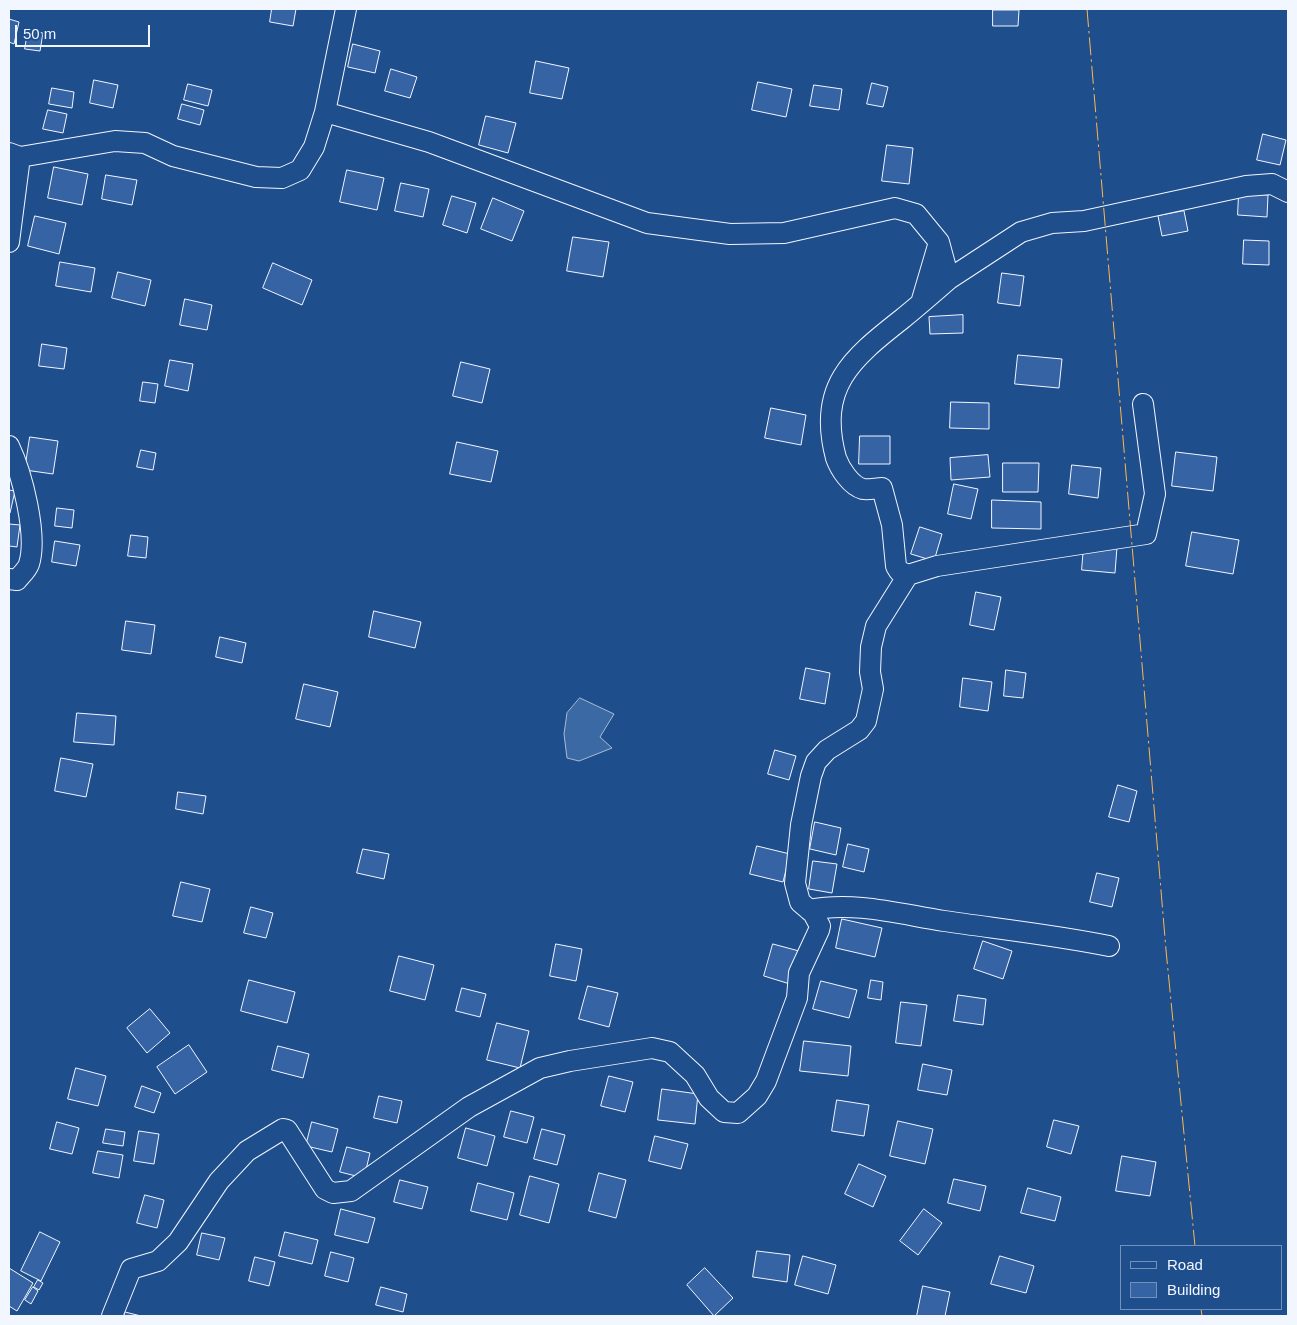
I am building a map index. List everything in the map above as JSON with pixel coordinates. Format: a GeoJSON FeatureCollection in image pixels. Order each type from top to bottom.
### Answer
{"type":"FeatureCollection","features":[{"type":"Feature","properties":{"kind":"street"},"geometry":{"type":"LineString","coordinates":[[9,242],[14,155],[115,141],[145,143],[172,156],[256,177],[282,178],[300,170],[314,147],[324,112],[346,9]]}},
{"type":"Feature","properties":{"kind":"street"},"geometry":{"type":"LineString","coordinates":[[324,112],[429,142],[647,223],[730,234],[784,233],[895,208],[916,214],[939,242],[948,279]]}},
{"type":"Feature","properties":{"kind":"street"},"geometry":{"type":"LineString","coordinates":[[1143,404],[1155,494],[1146,534],[937,566],[908,574],[899,571],[896,566],[892,525],[882,488],[863,489],[848,479],[837,461],[830,432],[833,398],[842,375],[864,348],[948,279],[1021,232],[1052,223],[1084,221],[1246,186],[1272,184],[1288,192]]}},
{"type":"Feature","properties":{"kind":"street"},"geometry":{"type":"LineString","coordinates":[[921,303],[939,242]]}},
{"type":"Feature","properties":{"kind":"street"},"geometry":{"type":"LineString","coordinates":[[9,446],[18,464],[27,500],[30,543],[28,565],[17,580],[9,579]]}},
{"type":"Feature","properties":{"kind":"street"},"geometry":{"type":"LineString","coordinates":[[112,1316],[131,1269],[158,1261],[178,1242],[219,1181],[242,1157],[282,1129],[287,1130],[325,1189],[334,1193],[350,1191],[469,1106],[540,1068],[570,1060],[652,1048],[670,1052],[695,1075],[709,1098],[724,1112],[738,1114],[757,1096],[766,1081],[797,998],[799,973],[820,926],[809,910],[800,902],[795,883],[801,825],[811,776],[816,762],[827,750],[859,730],[866,721],[874,689],[870,672],[871,647],[876,626],[908,574]]}},
{"type":"Feature","properties":{"kind":"street"},"geometry":{"type":"LineString","coordinates":[[809,910],[824,907],[877,908],[943,921],[1109,946]]}},
{"type":"Feature","properties":{"kind":"water"},"geometry":{"type":"Polygon","coordinates":[[[580,698],[614,714],[600,737],[612,748],[579,761],[567,758],[564,734],[567,713],[580,698]]]}},
{"type":"Feature","properties":{"kind":"building"},"geometry":{"type":"Polygon","coordinates":[[[272,9],[296,9],[293,26],[270,22],[272,9]]]}},
{"type":"Feature","properties":{"kind":"building"},"geometry":{"type":"Polygon","coordinates":[[[993,10],[1019,10],[1018,26],[993,26],[993,10]]]}},
{"type":"Feature","properties":{"kind":"building"},"geometry":{"type":"Polygon","coordinates":[[[9,19],[19,22],[14,44],[9,42],[9,19]]]}},
{"type":"Feature","properties":{"kind":"building"},"geometry":{"type":"Polygon","coordinates":[[[28,31],[43,33],[40,51],[25,49],[28,31]]]}},
{"type":"Feature","properties":{"kind":"building"},"geometry":{"type":"Polygon","coordinates":[[[353,44],[380,51],[375,73],[348,67],[353,44]]]}},
{"type":"Feature","properties":{"kind":"building"},"geometry":{"type":"Polygon","coordinates":[[[536,61],[569,68],[562,99],[530,93],[536,61]]]}},
{"type":"Feature","properties":{"kind":"building"},"geometry":{"type":"Polygon","coordinates":[[[391,69],[417,77],[410,98],[385,91],[391,69]]]}},
{"type":"Feature","properties":{"kind":"building"},"geometry":{"type":"Polygon","coordinates":[[[94,80],[118,85],[113,108],[90,103],[94,80]]]}},
{"type":"Feature","properties":{"kind":"building"},"geometry":{"type":"Polygon","coordinates":[[[758,82],[792,89],[786,117],[752,110],[758,82]]]}},
{"type":"Feature","properties":{"kind":"building"},"geometry":{"type":"Polygon","coordinates":[[[872,83],[888,87],[883,107],[867,104],[872,83]]]}},
{"type":"Feature","properties":{"kind":"building"},"geometry":{"type":"Polygon","coordinates":[[[188,84],[212,90],[208,106],[184,100],[188,84]]]}},
{"type":"Feature","properties":{"kind":"building"},"geometry":{"type":"Polygon","coordinates":[[[814,85],[842,89],[839,110],[810,106],[814,85]]]}},
{"type":"Feature","properties":{"kind":"building"},"geometry":{"type":"Polygon","coordinates":[[[52,88],[74,92],[72,108],[49,104],[52,88]]]}},
{"type":"Feature","properties":{"kind":"building"},"geometry":{"type":"Polygon","coordinates":[[[182,104],[204,110],[200,125],[178,119],[182,104]]]}},
{"type":"Feature","properties":{"kind":"building"},"geometry":{"type":"Polygon","coordinates":[[[48,110],[67,114],[63,133],[43,129],[48,110]]]}},
{"type":"Feature","properties":{"kind":"building"},"geometry":{"type":"Polygon","coordinates":[[[486,116],[516,123],[508,153],[479,145],[486,116]]]}},
{"type":"Feature","properties":{"kind":"building"},"geometry":{"type":"Polygon","coordinates":[[[1263,134],[1286,140],[1280,165],[1257,160],[1263,134]]]}},
{"type":"Feature","properties":{"kind":"building"},"geometry":{"type":"Polygon","coordinates":[[[887,145],[913,148],[909,184],[882,181],[887,145]]]}},
{"type":"Feature","properties":{"kind":"building"},"geometry":{"type":"Polygon","coordinates":[[[54,167],[88,174],[82,205],[48,198],[54,167]]]}},
{"type":"Feature","properties":{"kind":"building"},"geometry":{"type":"Polygon","coordinates":[[[347,170],[384,178],[377,210],[340,202],[347,170]]]}},
{"type":"Feature","properties":{"kind":"building"},"geometry":{"type":"Polygon","coordinates":[[[106,175],[137,180],[132,205],[102,199],[106,175]]]}},
{"type":"Feature","properties":{"kind":"building"},"geometry":{"type":"Polygon","coordinates":[[[401,183],[429,189],[423,217],[395,211],[401,183]]]}},
{"type":"Feature","properties":{"kind":"building"},"geometry":{"type":"Polygon","coordinates":[[[1239,193],[1268,195],[1267,217],[1238,215],[1239,193]]]}},
{"type":"Feature","properties":{"kind":"building"},"geometry":{"type":"Polygon","coordinates":[[[452,196],[476,203],[467,233],[443,225],[452,196]]]}},
{"type":"Feature","properties":{"kind":"building"},"geometry":{"type":"Polygon","coordinates":[[[493,198],[524,211],[512,241],[481,229],[493,198]]]}},
{"type":"Feature","properties":{"kind":"building"},"geometry":{"type":"Polygon","coordinates":[[[1184,211],[1188,231],[1162,236],[1158,216],[1184,211]]]}},
{"type":"Feature","properties":{"kind":"building"},"geometry":{"type":"Polygon","coordinates":[[[35,216],[66,223],[59,254],[28,246],[35,216]]]}},
{"type":"Feature","properties":{"kind":"building"},"geometry":{"type":"Polygon","coordinates":[[[573,237],[609,242],[603,277],[567,271],[573,237]]]}},
{"type":"Feature","properties":{"kind":"building"},"geometry":{"type":"Polygon","coordinates":[[[1244,240],[1269,241],[1269,265],[1243,264],[1244,240]]]}},
{"type":"Feature","properties":{"kind":"building"},"geometry":{"type":"Polygon","coordinates":[[[60,262],[95,268],[91,292],[56,286],[60,262]]]}},
{"type":"Feature","properties":{"kind":"building"},"geometry":{"type":"Polygon","coordinates":[[[273,263],[312,280],[302,305],[263,288],[273,263]]]}},
{"type":"Feature","properties":{"kind":"building"},"geometry":{"type":"Polygon","coordinates":[[[118,272],[151,280],[145,306],[112,298],[118,272]]]}},
{"type":"Feature","properties":{"kind":"building"},"geometry":{"type":"Polygon","coordinates":[[[1002,273],[1024,276],[1020,306],[998,303],[1002,273]]]}},
{"type":"Feature","properties":{"kind":"building"},"geometry":{"type":"Polygon","coordinates":[[[185,299],[212,305],[207,330],[180,325],[185,299]]]}},
{"type":"Feature","properties":{"kind":"building"},"geometry":{"type":"Polygon","coordinates":[[[963,315],[963,333],[930,334],[929,317],[963,315]]]}},
{"type":"Feature","properties":{"kind":"building"},"geometry":{"type":"Polygon","coordinates":[[[42,344],[67,348],[64,369],[39,366],[42,344]]]}},
{"type":"Feature","properties":{"kind":"building"},"geometry":{"type":"Polygon","coordinates":[[[1018,355],[1062,359],[1059,388],[1015,384],[1018,355]]]}},
{"type":"Feature","properties":{"kind":"building"},"geometry":{"type":"Polygon","coordinates":[[[170,360],[193,364],[188,391],[165,386],[170,360]]]}},
{"type":"Feature","properties":{"kind":"building"},"geometry":{"type":"Polygon","coordinates":[[[461,362],[490,369],[482,403],[453,396],[461,362]]]}},
{"type":"Feature","properties":{"kind":"building"},"geometry":{"type":"Polygon","coordinates":[[[143,382],[158,384],[155,403],[140,401],[143,382]]]}},
{"type":"Feature","properties":{"kind":"building"},"geometry":{"type":"Polygon","coordinates":[[[951,402],[989,403],[989,429],[950,428],[951,402]]]}},
{"type":"Feature","properties":{"kind":"building"},"geometry":{"type":"Polygon","coordinates":[[[771,408],[806,415],[801,445],[765,438],[771,408]]]}},
{"type":"Feature","properties":{"kind":"building"},"geometry":{"type":"Polygon","coordinates":[[[860,436],[890,436],[890,464],[859,464],[860,436]]]}},
{"type":"Feature","properties":{"kind":"building"},"geometry":{"type":"Polygon","coordinates":[[[30,437],[58,441],[53,474],[25,470],[30,437]]]}},
{"type":"Feature","properties":{"kind":"building"},"geometry":{"type":"Polygon","coordinates":[[[457,442],[498,451],[491,482],[450,474],[457,442]]]}},
{"type":"Feature","properties":{"kind":"building"},"geometry":{"type":"Polygon","coordinates":[[[141,450],[156,453],[153,470],[137,467],[141,450]]]}},
{"type":"Feature","properties":{"kind":"building"},"geometry":{"type":"Polygon","coordinates":[[[1176,452],[1217,457],[1213,491],[1172,486],[1176,452]]]}},
{"type":"Feature","properties":{"kind":"building"},"geometry":{"type":"Polygon","coordinates":[[[988,455],[990,477],[951,480],[950,458],[988,455]]]}},
{"type":"Feature","properties":{"kind":"building"},"geometry":{"type":"Polygon","coordinates":[[[1003,463],[1039,463],[1038,492],[1003,492],[1003,463]]]}},
{"type":"Feature","properties":{"kind":"building"},"geometry":{"type":"Polygon","coordinates":[[[1072,465],[1101,468],[1098,498],[1069,494],[1072,465]]]}},
{"type":"Feature","properties":{"kind":"building"},"geometry":{"type":"Polygon","coordinates":[[[954,484],[978,489],[971,519],[948,514],[954,484]]]}},
{"type":"Feature","properties":{"kind":"building"},"geometry":{"type":"Polygon","coordinates":[[[9,490],[15,491],[10,513],[9,512],[9,490]]]}},
{"type":"Feature","properties":{"kind":"building"},"geometry":{"type":"Polygon","coordinates":[[[992,500],[1041,502],[1041,529],[992,528],[992,500]]]}},
{"type":"Feature","properties":{"kind":"building"},"geometry":{"type":"Polygon","coordinates":[[[57,508],[74,510],[72,528],[55,526],[57,508]]]}},
{"type":"Feature","properties":{"kind":"building"},"geometry":{"type":"Polygon","coordinates":[[[9,524],[20,525],[17,547],[9,546],[9,524]]]}},
{"type":"Feature","properties":{"kind":"building"},"geometry":{"type":"Polygon","coordinates":[[[920,527],[942,534],[934,561],[911,554],[920,527]]]}},
{"type":"Feature","properties":{"kind":"building"},"geometry":{"type":"Polygon","coordinates":[[[1192,532],[1239,540],[1233,574],[1186,566],[1192,532]]]}},
{"type":"Feature","properties":{"kind":"building"},"geometry":{"type":"Polygon","coordinates":[[[131,535],[148,537],[146,558],[128,556],[131,535]]]}},
{"type":"Feature","properties":{"kind":"building"},"geometry":{"type":"Polygon","coordinates":[[[55,541],[80,545],[76,566],[52,562],[55,541]]]}},
{"type":"Feature","properties":{"kind":"building"},"geometry":{"type":"Polygon","coordinates":[[[1084,545],[1117,547],[1115,573],[1082,570],[1084,545]]]}},
{"type":"Feature","properties":{"kind":"building"},"geometry":{"type":"Polygon","coordinates":[[[976,592],[1001,597],[994,630],[970,625],[976,592]]]}},
{"type":"Feature","properties":{"kind":"building"},"geometry":{"type":"Polygon","coordinates":[[[374,611],[421,622],[415,648],[369,637],[374,611]]]}},
{"type":"Feature","properties":{"kind":"building"},"geometry":{"type":"Polygon","coordinates":[[[126,621],[155,625],[151,654],[122,650],[126,621]]]}},
{"type":"Feature","properties":{"kind":"building"},"geometry":{"type":"Polygon","coordinates":[[[220,637],[246,643],[242,663],[216,657],[220,637]]]}},
{"type":"Feature","properties":{"kind":"building"},"geometry":{"type":"Polygon","coordinates":[[[806,668],[830,673],[825,704],[800,699],[806,668]]]}},
{"type":"Feature","properties":{"kind":"building"},"geometry":{"type":"Polygon","coordinates":[[[1006,670],[1026,673],[1023,698],[1004,696],[1006,670]]]}},
{"type":"Feature","properties":{"kind":"building"},"geometry":{"type":"Polygon","coordinates":[[[963,678],[992,682],[988,711],[960,707],[963,678]]]}},
{"type":"Feature","properties":{"kind":"building"},"geometry":{"type":"Polygon","coordinates":[[[304,684],[338,692],[330,727],[296,719],[304,684]]]}},
{"type":"Feature","properties":{"kind":"building"},"geometry":{"type":"Polygon","coordinates":[[[77,713],[116,716],[114,745],[74,742],[77,713]]]}},
{"type":"Feature","properties":{"kind":"building"},"geometry":{"type":"Polygon","coordinates":[[[775,750],[796,756],[789,780],[768,774],[775,750]]]}},
{"type":"Feature","properties":{"kind":"building"},"geometry":{"type":"Polygon","coordinates":[[[61,758],[93,764],[86,797],[55,791],[61,758]]]}},
{"type":"Feature","properties":{"kind":"building"},"geometry":{"type":"Polygon","coordinates":[[[1118,785],[1137,791],[1129,822],[1109,817],[1118,785]]]}},
{"type":"Feature","properties":{"kind":"building"},"geometry":{"type":"Polygon","coordinates":[[[178,792],[206,796],[203,814],[176,809],[178,792]]]}},
{"type":"Feature","properties":{"kind":"building"},"geometry":{"type":"Polygon","coordinates":[[[815,822],[841,828],[836,855],[810,849],[815,822]]]}},
{"type":"Feature","properties":{"kind":"building"},"geometry":{"type":"Polygon","coordinates":[[[848,844],[869,849],[864,872],[843,867],[848,844]]]}},
{"type":"Feature","properties":{"kind":"building"},"geometry":{"type":"Polygon","coordinates":[[[757,846],[790,854],[783,882],[750,874],[757,846]]]}},
{"type":"Feature","properties":{"kind":"building"},"geometry":{"type":"Polygon","coordinates":[[[363,849],[389,854],[384,879],[357,873],[363,849]]]}},
{"type":"Feature","properties":{"kind":"building"},"geometry":{"type":"Polygon","coordinates":[[[813,861],[837,864],[832,893],[809,889],[813,861]]]}},
{"type":"Feature","properties":{"kind":"building"},"geometry":{"type":"Polygon","coordinates":[[[1097,873],[1119,878],[1112,907],[1090,902],[1097,873]]]}},
{"type":"Feature","properties":{"kind":"building"},"geometry":{"type":"Polygon","coordinates":[[[181,882],[210,889],[202,922],[173,916],[181,882]]]}},
{"type":"Feature","properties":{"kind":"building"},"geometry":{"type":"Polygon","coordinates":[[[251,907],[273,913],[266,938],[244,933],[251,907]]]}},
{"type":"Feature","properties":{"kind":"building"},"geometry":{"type":"Polygon","coordinates":[[[842,919],[882,928],[875,957],[836,948],[842,919]]]}},
{"type":"Feature","properties":{"kind":"building"},"geometry":{"type":"Polygon","coordinates":[[[983,941],[1012,951],[1003,979],[974,969],[983,941]]]}},
{"type":"Feature","properties":{"kind":"building"},"geometry":{"type":"Polygon","coordinates":[[[556,944],[582,949],[576,981],[550,976],[556,944]]]}},
{"type":"Feature","properties":{"kind":"building"},"geometry":{"type":"Polygon","coordinates":[[[773,944],[799,951],[790,984],[764,976],[773,944]]]}},
{"type":"Feature","properties":{"kind":"building"},"geometry":{"type":"Polygon","coordinates":[[[399,956],[434,965],[425,1000],[390,991],[399,956]]]}},
{"type":"Feature","properties":{"kind":"building"},"geometry":{"type":"Polygon","coordinates":[[[249,980],[295,992],[287,1023],[241,1011],[249,980]]]}},
{"type":"Feature","properties":{"kind":"building"},"geometry":{"type":"Polygon","coordinates":[[[871,980],[883,982],[881,1000],[868,998],[871,980]]]}},
{"type":"Feature","properties":{"kind":"building"},"geometry":{"type":"Polygon","coordinates":[[[821,981],[857,990],[849,1018],[813,1009],[821,981]]]}},
{"type":"Feature","properties":{"kind":"building"},"geometry":{"type":"Polygon","coordinates":[[[588,986],[618,993],[609,1027],[579,1019],[588,986]]]}},
{"type":"Feature","properties":{"kind":"building"},"geometry":{"type":"Polygon","coordinates":[[[462,988],[486,994],[480,1017],[456,1011],[462,988]]]}},
{"type":"Feature","properties":{"kind":"building"},"geometry":{"type":"Polygon","coordinates":[[[958,995],[986,999],[983,1025],[954,1021],[958,995]]]}},
{"type":"Feature","properties":{"kind":"building"},"geometry":{"type":"Polygon","coordinates":[[[901,1002],[927,1005],[921,1046],[896,1043],[901,1002]]]}},
{"type":"Feature","properties":{"kind":"building"},"geometry":{"type":"Polygon","coordinates":[[[150,1009],[170,1033],[147,1053],[127,1028],[150,1009]]]}},
{"type":"Feature","properties":{"kind":"building"},"geometry":{"type":"Polygon","coordinates":[[[497,1023],[529,1031],[520,1068],[487,1060],[497,1023]]]}},
{"type":"Feature","properties":{"kind":"building"},"geometry":{"type":"Polygon","coordinates":[[[804,1041],[851,1046],[848,1076],[800,1071],[804,1041]]]}},
{"type":"Feature","properties":{"kind":"building"},"geometry":{"type":"Polygon","coordinates":[[[189,1045],[207,1072],[175,1094],[157,1067],[189,1045]]]}},
{"type":"Feature","properties":{"kind":"building"},"geometry":{"type":"Polygon","coordinates":[[[278,1046],[309,1054],[303,1078],[272,1070],[278,1046]]]}},
{"type":"Feature","properties":{"kind":"building"},"geometry":{"type":"Polygon","coordinates":[[[923,1064],[952,1070],[947,1095],[918,1090],[923,1064]]]}},
{"type":"Feature","properties":{"kind":"building"},"geometry":{"type":"Polygon","coordinates":[[[76,1068],[106,1076],[98,1106],[68,1099],[76,1068]]]}},
{"type":"Feature","properties":{"kind":"building"},"geometry":{"type":"Polygon","coordinates":[[[609,1076],[633,1082],[625,1112],[601,1106],[609,1076]]]}},
{"type":"Feature","properties":{"kind":"building"},"geometry":{"type":"Polygon","coordinates":[[[142,1086],[161,1093],[154,1113],[135,1107],[142,1086]]]}},
{"type":"Feature","properties":{"kind":"building"},"geometry":{"type":"Polygon","coordinates":[[[662,1089],[698,1094],[695,1124],[658,1120],[662,1089]]]}},
{"type":"Feature","properties":{"kind":"building"},"geometry":{"type":"Polygon","coordinates":[[[379,1096],[402,1101],[397,1123],[374,1118],[379,1096]]]}},
{"type":"Feature","properties":{"kind":"building"},"geometry":{"type":"Polygon","coordinates":[[[837,1100],[869,1105],[864,1136],[832,1131],[837,1100]]]}},
{"type":"Feature","properties":{"kind":"building"},"geometry":{"type":"Polygon","coordinates":[[[511,1111],[534,1117],[527,1143],[504,1137],[511,1111]]]}},
{"type":"Feature","properties":{"kind":"building"},"geometry":{"type":"Polygon","coordinates":[[[1054,1120],[1079,1126],[1071,1154],[1047,1147],[1054,1120]]]}},
{"type":"Feature","properties":{"kind":"building"},"geometry":{"type":"Polygon","coordinates":[[[898,1121],[933,1129],[925,1164],[890,1156],[898,1121]]]}},
{"type":"Feature","properties":{"kind":"building"},"geometry":{"type":"Polygon","coordinates":[[[57,1122],[79,1128],[72,1154],[50,1149],[57,1122]]]}},
{"type":"Feature","properties":{"kind":"building"},"geometry":{"type":"Polygon","coordinates":[[[312,1122],[338,1129],[332,1152],[306,1146],[312,1122]]]}},
{"type":"Feature","properties":{"kind":"building"},"geometry":{"type":"Polygon","coordinates":[[[466,1128],[495,1136],[487,1166],[458,1158],[466,1128]]]}},
{"type":"Feature","properties":{"kind":"building"},"geometry":{"type":"Polygon","coordinates":[[[106,1129],[125,1132],[123,1146],[103,1143],[106,1129]]]}},
{"type":"Feature","properties":{"kind":"building"},"geometry":{"type":"Polygon","coordinates":[[[542,1129],[565,1135],[557,1165],[534,1159],[542,1129]]]}},
{"type":"Feature","properties":{"kind":"building"},"geometry":{"type":"Polygon","coordinates":[[[139,1131],[159,1134],[154,1164],[134,1161],[139,1131]]]}},
{"type":"Feature","properties":{"kind":"building"},"geometry":{"type":"Polygon","coordinates":[[[655,1136],[688,1144],[681,1169],[649,1161],[655,1136]]]}},
{"type":"Feature","properties":{"kind":"building"},"geometry":{"type":"Polygon","coordinates":[[[347,1147],[370,1153],[364,1178],[340,1172],[347,1147]]]}},
{"type":"Feature","properties":{"kind":"building"},"geometry":{"type":"Polygon","coordinates":[[[98,1151],[123,1155],[119,1178],[93,1173],[98,1151]]]}},
{"type":"Feature","properties":{"kind":"building"},"geometry":{"type":"Polygon","coordinates":[[[1122,1156],[1156,1162],[1150,1196],[1116,1191],[1122,1156]]]}},
{"type":"Feature","properties":{"kind":"building"},"geometry":{"type":"Polygon","coordinates":[[[859,1164],[886,1176],[873,1207],[845,1194],[859,1164]]]}},
{"type":"Feature","properties":{"kind":"building"},"geometry":{"type":"Polygon","coordinates":[[[599,1173],[626,1180],[616,1218],[589,1211],[599,1173]]]}},
{"type":"Feature","properties":{"kind":"building"},"geometry":{"type":"Polygon","coordinates":[[[530,1176],[559,1184],[549,1223],[520,1215],[530,1176]]]}},
{"type":"Feature","properties":{"kind":"building"},"geometry":{"type":"Polygon","coordinates":[[[954,1179],[986,1186],[980,1211],[948,1203],[954,1179]]]}},
{"type":"Feature","properties":{"kind":"building"},"geometry":{"type":"Polygon","coordinates":[[[400,1180],[428,1187],[422,1209],[394,1202],[400,1180]]]}},
{"type":"Feature","properties":{"kind":"building"},"geometry":{"type":"Polygon","coordinates":[[[478,1183],[514,1193],[507,1220],[471,1211],[478,1183]]]}},
{"type":"Feature","properties":{"kind":"building"},"geometry":{"type":"Polygon","coordinates":[[[1028,1188],[1061,1197],[1055,1221],[1021,1213],[1028,1188]]]}},
{"type":"Feature","properties":{"kind":"building"},"geometry":{"type":"Polygon","coordinates":[[[145,1195],[164,1200],[157,1228],[137,1223],[145,1195]]]}},
{"type":"Feature","properties":{"kind":"building"},"geometry":{"type":"Polygon","coordinates":[[[341,1209],[375,1218],[368,1243],[335,1235],[341,1209]]]}},
{"type":"Feature","properties":{"kind":"building"},"geometry":{"type":"Polygon","coordinates":[[[924,1209],[942,1223],[918,1255],[900,1241],[924,1209]]]}},
{"type":"Feature","properties":{"kind":"building"},"geometry":{"type":"Polygon","coordinates":[[[40,1232],[60,1242],[41,1281],[21,1271],[40,1232]]]}},
{"type":"Feature","properties":{"kind":"building"},"geometry":{"type":"Polygon","coordinates":[[[285,1232],[318,1240],[312,1264],[279,1256],[285,1232]]]}},
{"type":"Feature","properties":{"kind":"building"},"geometry":{"type":"Polygon","coordinates":[[[202,1233],[225,1238],[219,1260],[197,1255],[202,1233]]]}},
{"type":"Feature","properties":{"kind":"building"},"geometry":{"type":"Polygon","coordinates":[[[757,1251],[790,1255],[787,1282],[753,1277],[757,1251]]]}},
{"type":"Feature","properties":{"kind":"building"},"geometry":{"type":"Polygon","coordinates":[[[331,1252],[354,1258],[348,1282],[325,1276],[331,1252]]]}},
{"type":"Feature","properties":{"kind":"building"},"geometry":{"type":"Polygon","coordinates":[[[803,1256],[836,1265],[828,1294],[795,1285],[803,1256]]]}},
{"type":"Feature","properties":{"kind":"building"},"geometry":{"type":"Polygon","coordinates":[[[1000,1256],[1034,1266],[1026,1293],[991,1284],[1000,1256]]]}},
{"type":"Feature","properties":{"kind":"building"},"geometry":{"type":"Polygon","coordinates":[[[255,1257],[275,1262],[269,1286],[249,1281],[255,1257]]]}},
{"type":"Feature","properties":{"kind":"building"},"geometry":{"type":"Polygon","coordinates":[[[9,1268],[33,1283],[17,1311],[9,1306],[9,1268]]]}},
{"type":"Feature","properties":{"kind":"building"},"geometry":{"type":"Polygon","coordinates":[[[705,1268],[733,1298],[714,1316],[687,1285],[705,1268]]]}},
{"type":"Feature","properties":{"kind":"building"},"geometry":{"type":"Polygon","coordinates":[[[38,1280],[43,1283],[39,1290],[34,1287],[38,1280]]]}},
{"type":"Feature","properties":{"kind":"building"},"geometry":{"type":"Polygon","coordinates":[[[923,1286],[950,1292],[945,1316],[917,1316],[923,1286]]]}},
{"type":"Feature","properties":{"kind":"building"},"geometry":{"type":"Polygon","coordinates":[[[33,1287],[38,1291],[31,1304],[25,1300],[33,1287]]]}},
{"type":"Feature","properties":{"kind":"building"},"geometry":{"type":"Polygon","coordinates":[[[381,1287],[407,1294],[403,1312],[376,1305],[381,1287]]]}},
{"type":"Feature","properties":{"kind":"building"},"geometry":{"type":"Polygon","coordinates":[[[125,1312],[141,1316],[124,1316],[125,1312]]]}},
{"type":"Feature","properties":{"kind":"power"},"geometry":{"type":"LineString","coordinates":[[1087,9],[1166,950],[1195,1245]]}},
{"type":"Feature","properties":{"kind":"power"},"geometry":{"type":"LineString","coordinates":[[1201,1310],[1202,1316]]}}]}
